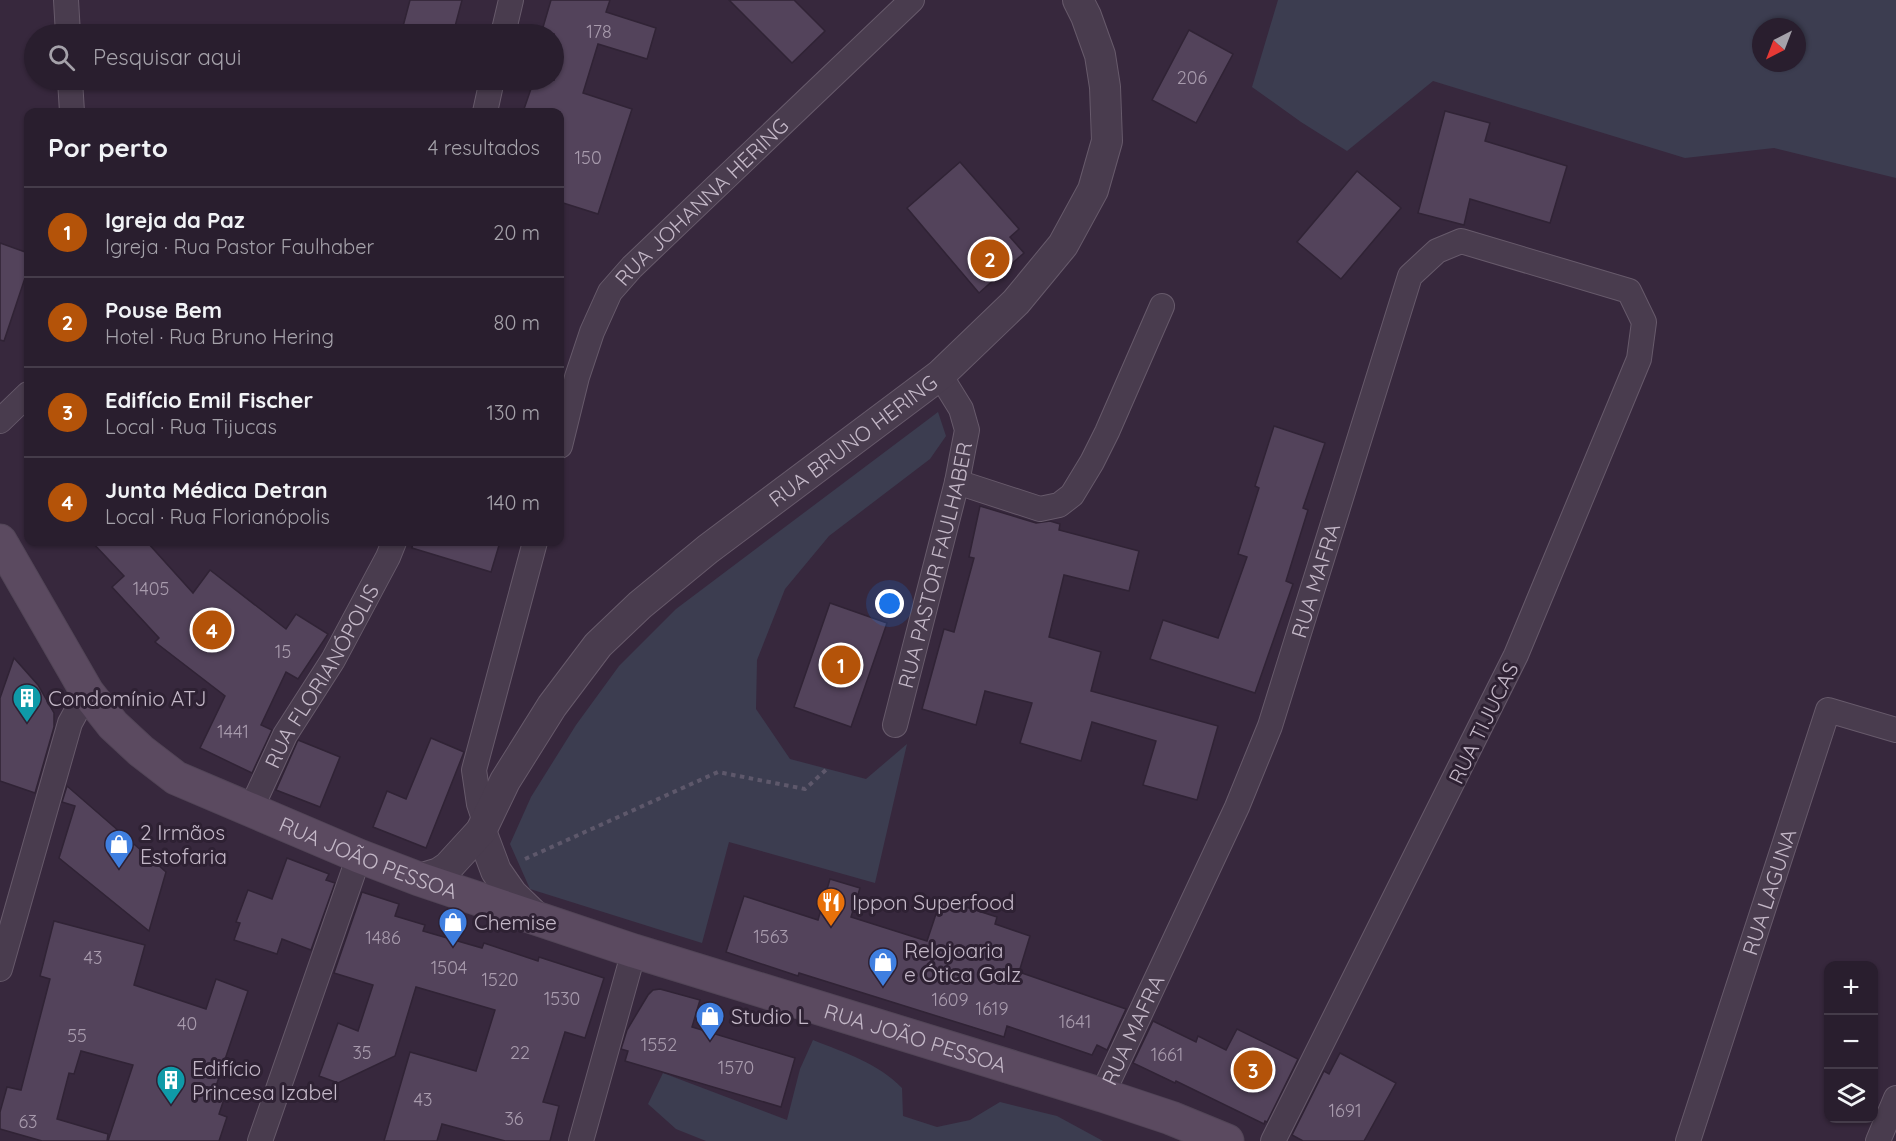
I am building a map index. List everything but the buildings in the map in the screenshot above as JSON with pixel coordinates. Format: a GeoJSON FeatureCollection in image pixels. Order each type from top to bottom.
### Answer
{"type":"FeatureCollection","features":[{"type":"Feature","properties":{"kind":"main road","name":"RUA JOÃO PESSOA"},"geometry":{"type":"LineString","coordinates":[[0,541],[87,692],[112,725],[176,778],[358,856],[419,879],[634,951],[1102,1095],[1176,1129],[1227,1141]]}},
{"type":"Feature","properties":{"kind":"street"},"geometry":{"type":"LineString","coordinates":[[66,0],[67,24]]}},
{"type":"Feature","properties":{"kind":"street"},"geometry":{"type":"LineString","coordinates":[[505,24],[511,0]]}},
{"type":"Feature","properties":{"kind":"street","name":"RUA JOHANNA HERING"},"geometry":{"type":"LineString","coordinates":[[564,430],[580,366],[610,292],[632,267],[912,0]]}},
{"type":"Feature","properties":{"kind":"street","name":"RUA BRUNO HERING"},"geometry":{"type":"LineString","coordinates":[[419,879],[439,873],[448,867],[483,826],[505,781],[552,706],[598,645],[640,605],[708,549],[940,375],[1016,302],[1063,245],[1093,190],[1107,141],[1105,87],[1100,55],[1078,0]]}},
{"type":"Feature","properties":{"kind":"street"},"geometry":{"type":"LineString","coordinates":[[71,90],[72,108]]}},
{"type":"Feature","properties":{"kind":"street"},"geometry":{"type":"LineString","coordinates":[[485,108],[490,90]]}},
{"type":"Feature","properties":{"kind":"street","name":"RUA MAFRA"},"geometry":{"type":"LineString","coordinates":[[1102,1095],[1237,807],[1270,726],[1410,276],[1437,251],[1461,241],[1629,291]]}},
{"type":"Feature","properties":{"kind":"street","name":"RUA TIJUCAS"},"geometry":{"type":"LineString","coordinates":[[1273,1141],[1516,655],[1639,359],[1644,322],[1629,291]]}},
{"type":"Feature","properties":{"kind":"street"},"geometry":{"type":"LineString","coordinates":[[957,482],[1040,509],[1059,505],[1072,495],[1107,432],[1162,306]]}},
{"type":"Feature","properties":{"kind":"street","name":"RUA PASTOR FAULHABER"},"geometry":{"type":"LineString","coordinates":[[895,725],[957,482],[967,430],[961,409],[940,375]]}},
{"type":"Feature","properties":{"kind":"street"},"geometry":{"type":"LineString","coordinates":[[0,421],[24,398]]}},
{"type":"Feature","properties":{"kind":"street","name":"RUA FLORIANÓPOLIS"},"geometry":{"type":"LineString","coordinates":[[250,811],[285,735],[333,660],[392,546]]}},
{"type":"Feature","properties":{"kind":"street"},"geometry":{"type":"LineString","coordinates":[[534,546],[474,770],[483,826],[496,871],[512,894],[538,919]]}},
{"type":"Feature","properties":{"kind":"street"},"geometry":{"type":"LineString","coordinates":[[0,969],[70,723],[87,692]]}},
{"type":"Feature","properties":{"kind":"street","name":"RUA LAGUNA"},"geometry":{"type":"LineString","coordinates":[[1688,1141],[1828,710],[1896,730]]}},
{"type":"Feature","properties":{"kind":"street"},"geometry":{"type":"LineString","coordinates":[[260,1141],[358,856]]}},
{"type":"Feature","properties":{"kind":"street"},"geometry":{"type":"LineString","coordinates":[[581,1141],[634,951]]}},
{"type":"Feature","properties":{"kind":"street"},"geometry":{"type":"LineString","coordinates":[[1878,1141],[1896,1098]]}},
{"type":"Feature","properties":{"kind":"path"},"geometry":{"type":"LineString","coordinates":[[496,871],[718,772],[804,789],[828,768]]}},
{"type":"Feature","properties":{"kind":"shaded area"},"geometry":{"type":"Polygon","coordinates":[[[1278,0],[1896,0],[1896,178],[1774,148],[1685,158],[1433,81],[1347,151],[1252,87],[1278,0]]]}},
{"type":"Feature","properties":{"kind":"shaded area"},"geometry":{"type":"Polygon","coordinates":[[[938,412],[946,436],[930,459],[829,536],[785,589],[757,660],[756,709],[790,759],[866,779],[907,744],[875,883],[729,842],[702,943],[530,889],[510,844],[531,797],[576,725],[619,666],[676,609],[938,412]]]}},
{"type":"Feature","properties":{"kind":"shaded area"},"geometry":{"type":"Polygon","coordinates":[[[813,1040],[872,1065],[893,1079],[902,1088],[903,1116],[937,1127],[970,1120],[1000,1102],[1057,1116],[1103,1141],[706,1141],[676,1129],[648,1104],[663,1073],[787,1120],[800,1069],[813,1040]]]}},
{"type":"Feature","properties":{"kind":"place","name":"Pouse Bem"},"geometry":{"type":"Point","coordinates":[990,259]}},
{"type":"Feature","properties":{"kind":"place","name":"Junta Médica Detran"},"geometry":{"type":"Point","coordinates":[212,630]}},
{"type":"Feature","properties":{"kind":"place","name":"Igreja da Paz"},"geometry":{"type":"Point","coordinates":[841,665]}},
{"type":"Feature","properties":{"kind":"place","name":"Condomínio ATJ"},"geometry":{"type":"Point","coordinates":[27,724]}},
{"type":"Feature","properties":{"kind":"place","name":"2 Irmãos Estofaria"},"geometry":{"type":"Point","coordinates":[119,870]}},
{"type":"Feature","properties":{"kind":"place","name":"Ippon Superfood"},"geometry":{"type":"Point","coordinates":[831,928]}},
{"type":"Feature","properties":{"kind":"place","name":"Chemise"},"geometry":{"type":"Point","coordinates":[453,948]}},
{"type":"Feature","properties":{"kind":"place","name":"Relojoaria e Ótica Galz"},"geometry":{"type":"Point","coordinates":[883,988]}},
{"type":"Feature","properties":{"kind":"place","name":"Studio L"},"geometry":{"type":"Point","coordinates":[710,1042]}},
{"type":"Feature","properties":{"kind":"place","name":"Edifício Emil Fischer"},"geometry":{"type":"Point","coordinates":[1253,1070]}},
{"type":"Feature","properties":{"kind":"place","name":"Edifício Princesa Izabel"},"geometry":{"type":"Point","coordinates":[171,1106]}}]}
